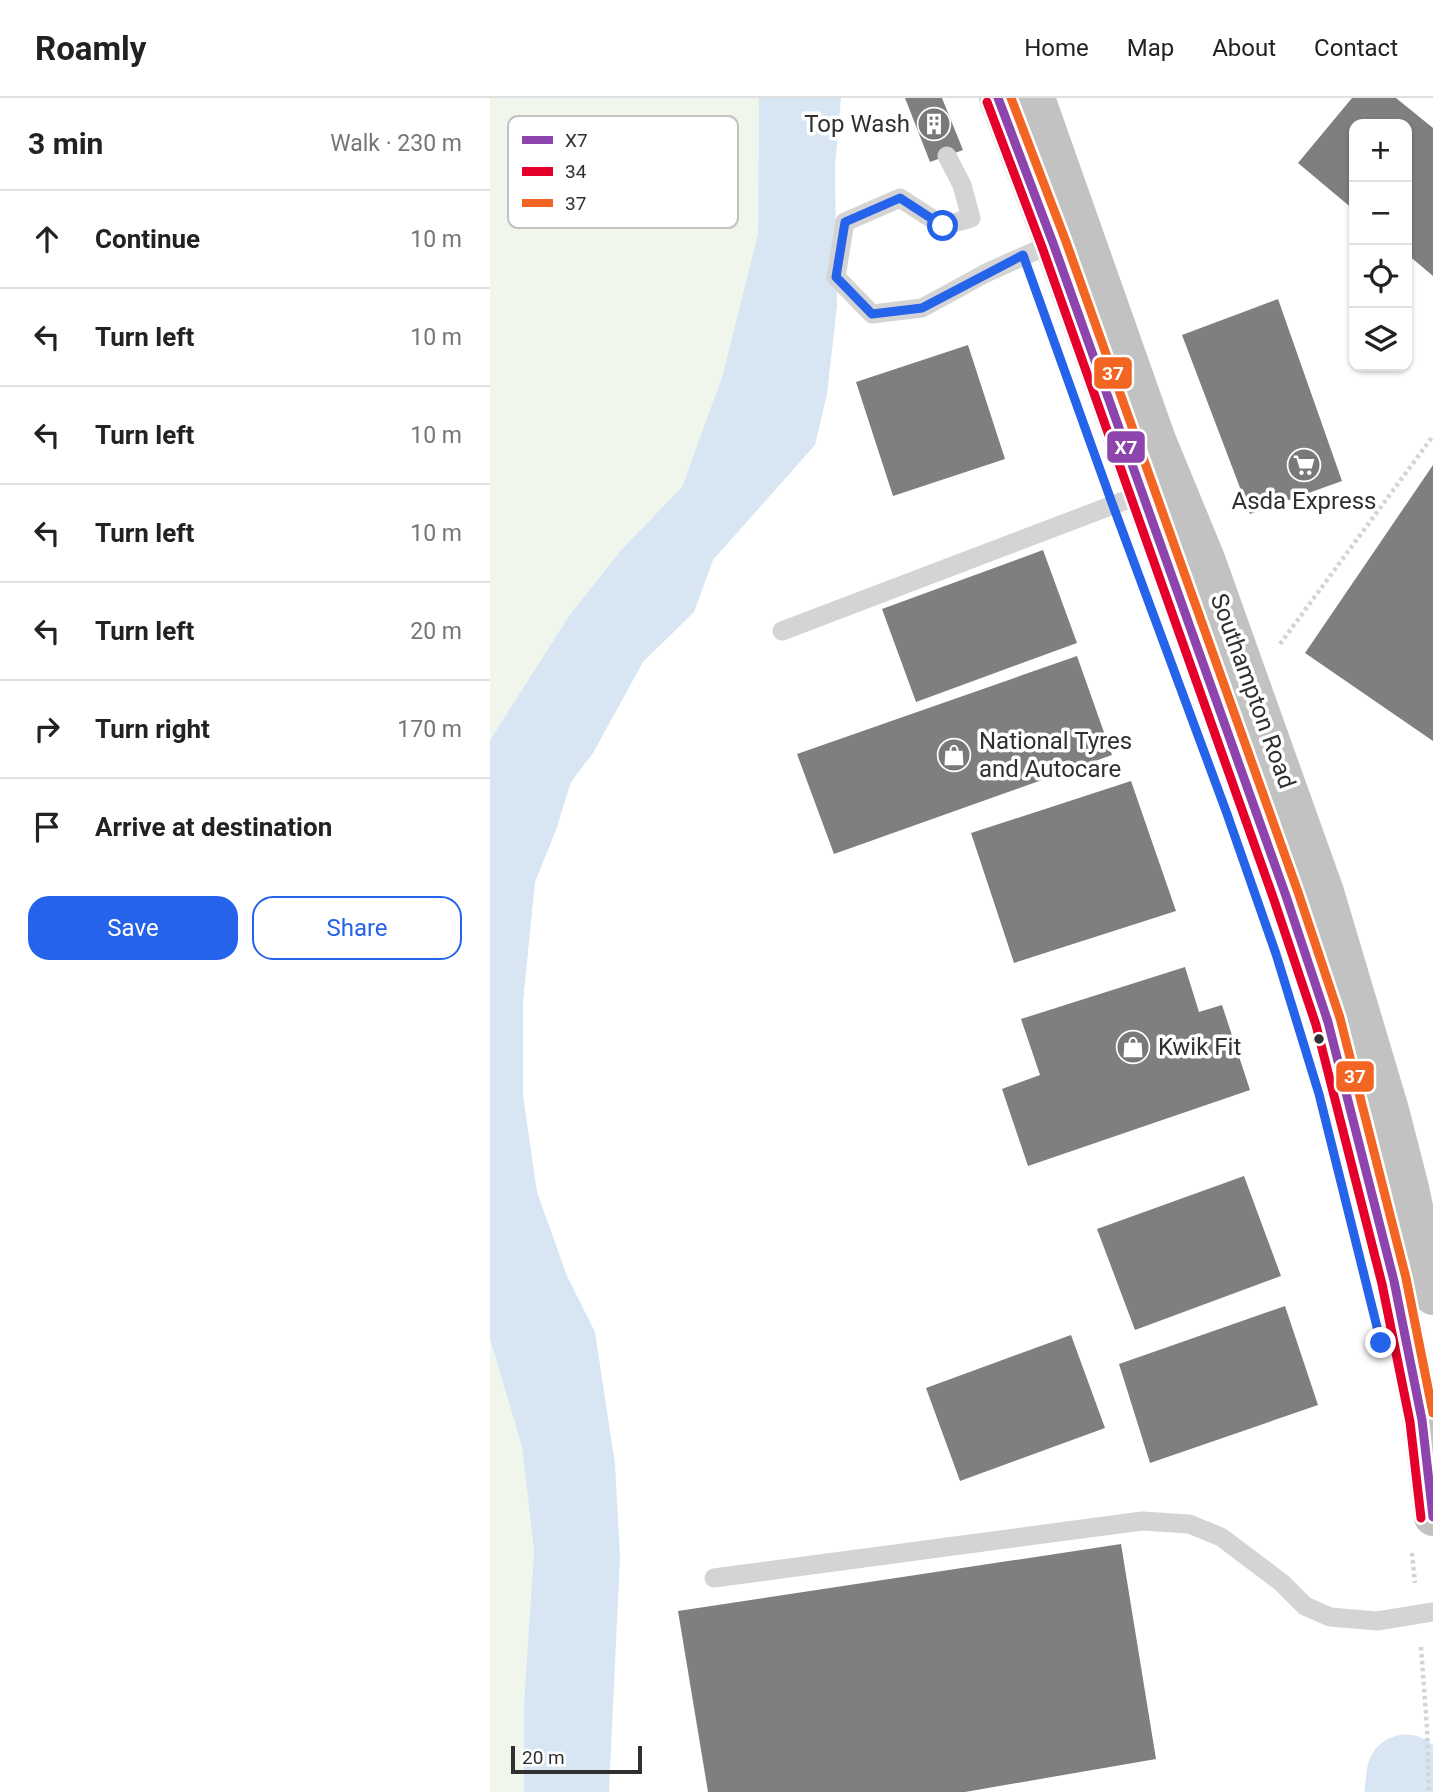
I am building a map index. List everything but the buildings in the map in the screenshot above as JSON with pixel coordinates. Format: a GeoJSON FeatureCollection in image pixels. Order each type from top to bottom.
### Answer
{"type":"FeatureCollection","features":[{"type":"Feature","properties":{"kind":"highway","name":"Southampton Road"},"geometry":{"type":"LineString","coordinates":[[998,98],[1053,243],[1286,896],[1328,1022],[1394,1280],[1422,1420],[1433,1517]]}},
{"type":"Feature","properties":{"kind":"highway","name":"Southampton Road"},"geometry":{"type":"LineString","coordinates":[[1037,98],[1157,440],[1206,559],[1325,892],[1393,1123],[1433,1296]]}},
{"type":"Feature","properties":{"kind":"lane"},"geometry":{"type":"LineString","coordinates":[[947,156],[962,185],[971,218],[943,226],[900,198],[845,222],[836,277],[872,314],[922,308],[986,273],[1053,243]]}},
{"type":"Feature","properties":{"kind":"lane"},"geometry":{"type":"LineString","coordinates":[[782,631],[1142,494]]}},
{"type":"Feature","properties":{"kind":"lane"},"geometry":{"type":"LineString","coordinates":[[714,1578],[1142,1521],[1189,1524],[1221,1537],[1282,1583],[1305,1606],[1330,1617],[1377,1621],[1426,1613]]}},
{"type":"Feature","properties":{"kind":"path"},"geometry":{"type":"LineString","coordinates":[[1277,648],[1433,436]]}},
{"type":"Feature","properties":{"kind":"path"},"geometry":{"type":"LineString","coordinates":[[1411,1549],[1426,1613],[1429,1792]]}},
{"type":"Feature","properties":{"kind":"shaded area"},"geometry":{"type":"Polygon","coordinates":[[[490,98],[759,98],[758,233],[723,374],[682,487],[621,550],[569,616],[490,740],[490,98]]]}},
{"type":"Feature","properties":{"kind":"shaded area"},"geometry":{"type":"Polygon","coordinates":[[[490,1339],[522,1447],[534,1551],[524,1702],[524,1792],[490,1792],[490,1339]]]}},
{"type":"Feature","properties":{"kind":"water"},"geometry":{"type":"Polygon","coordinates":[[[759,98],[841,98],[835,166],[837,306],[827,394],[815,445],[713,560],[694,612],[643,662],[593,753],[571,782],[556,830],[535,882],[523,1002],[523,1095],[537,1192],[567,1276],[595,1332],[615,1464],[620,1556],[609,1792],[524,1792],[524,1702],[534,1551],[522,1447],[490,1339],[490,740],[569,616],[621,550],[682,487],[723,374],[758,233],[759,98]]]}},
{"type":"Feature","properties":{"kind":"waterway"},"geometry":{"type":"LineString","coordinates":[[1404,1792],[1406,1774]]}},
{"type":"Feature","properties":{"kind":"transit line","name":"X7"},"geometry":{"type":"LineString","coordinates":[[998,98],[1053,243],[1286,896],[1328,1022],[1394,1281],[1422,1420],[1433,1517]]}},
{"type":"Feature","properties":{"kind":"transit line","name":"37"},"geometry":{"type":"LineString","coordinates":[[1011,98],[1065,239],[1298,892],[1340,1018],[1406,1278],[1433,1413]]}},
{"type":"Feature","properties":{"kind":"transit line","name":"34"},"geometry":{"type":"LineString","coordinates":[[987,102],[1042,247],[1316,1025],[1382,1284],[1410,1422],[1421,1518]]}},
{"type":"Feature","properties":{"kind":"place","name":"Top Wash"},"geometry":{"type":"Point","coordinates":[934,124]}},
{"type":"Feature","properties":{"kind":"place","name":"Asda Express"},"geometry":{"type":"Point","coordinates":[1304,465]}},
{"type":"Feature","properties":{"kind":"place","name":"National Tyres and Autocare"},"geometry":{"type":"Point","coordinates":[954,755]}},
{"type":"Feature","properties":{"kind":"place","name":"Kwik Fit"},"geometry":{"type":"Point","coordinates":[1133,1047]}},
{"type":"Feature","properties":{"kind":"route"},"geometry":{"type":"LineString","coordinates":[[943,226],[900,198],[845,222],[836,277],[872,314],[922,308],[1023,255],[1276,954],[1319,1094],[1381,1343]]}}]}
